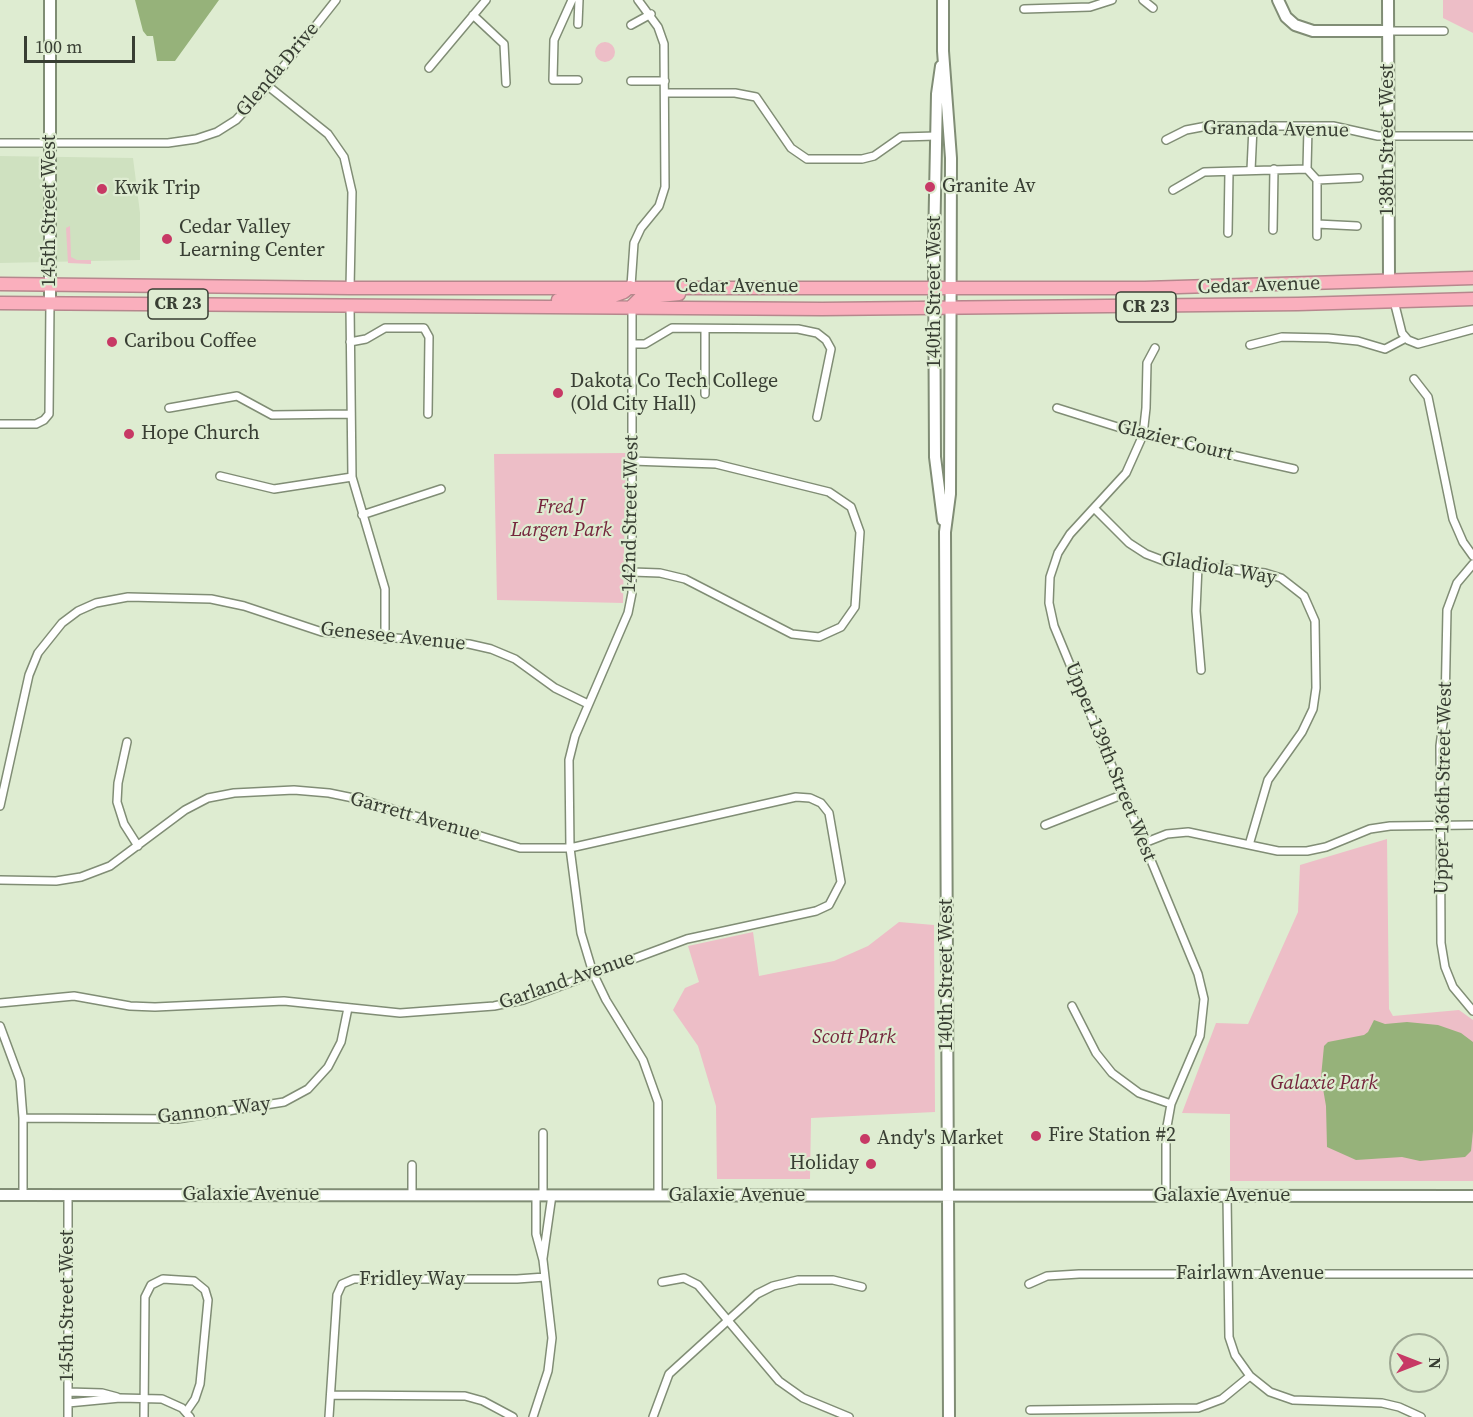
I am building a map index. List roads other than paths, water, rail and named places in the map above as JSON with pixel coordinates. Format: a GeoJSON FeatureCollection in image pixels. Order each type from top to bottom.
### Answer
{"type":"FeatureCollection","features":[{"type":"Feature","properties":{"kind":"highway","name":"Cedar Avenue"},"geometry":{"type":"LineString","coordinates":[[0,284],[350,288],[715,286],[1145,288],[1473,278]]}},
{"type":"Feature","properties":{"kind":"highway"},"geometry":{"type":"LineString","coordinates":[[527,306],[575,297],[613,296],[624,292],[631,286]]}},
{"type":"Feature","properties":{"kind":"highway"},"geometry":{"type":"LineString","coordinates":[[632,306],[640,298],[649,295],[693,294],[715,286]]}},
{"type":"Feature","properties":{"kind":"highway","name":"Cedar Avenue"},"geometry":{"type":"LineString","coordinates":[[0,303],[951,308],[1473,299]]}},
{"type":"Feature","properties":{"kind":"street","name":"145th Street West"},"geometry":{"type":"LineString","coordinates":[[0,424],[36,424],[44,420],[50,408],[50,0]]}},
{"type":"Feature","properties":{"kind":"street","name":"Glenda Drive"},"geometry":{"type":"LineString","coordinates":[[0,143],[168,143],[196,139],[217,132],[236,120],[268,86],[336,0]]}},
{"type":"Feature","properties":{"kind":"street"},"geometry":{"type":"LineString","coordinates":[[429,68],[486,0]]}},
{"type":"Feature","properties":{"kind":"street"},"geometry":{"type":"LineString","coordinates":[[572,0],[554,40],[553,80],[578,80]]}},
{"type":"Feature","properties":{"kind":"street"},"geometry":{"type":"LineString","coordinates":[[578,24],[579,0]]}},
{"type":"Feature","properties":{"kind":"street"},"geometry":{"type":"LineString","coordinates":[[631,286],[634,243],[641,228],[659,206],[665,187],[664,44],[651,14],[638,0]]}},
{"type":"Feature","properties":{"kind":"street","name":"140th Street West"},"geometry":{"type":"LineString","coordinates":[[943,0],[943,51],[951,158],[950,494],[945,532],[950,1417]]}},
{"type":"Feature","properties":{"kind":"street"},"geometry":{"type":"LineString","coordinates":[[1024,9],[1090,7],[1112,0]]}},
{"type":"Feature","properties":{"kind":"street"},"geometry":{"type":"LineString","coordinates":[[1143,0],[1152,9]]}},
{"type":"Feature","properties":{"kind":"street"},"geometry":{"type":"LineString","coordinates":[[1278,0],[1286,17],[1295,25],[1313,31],[1444,31]]}},
{"type":"Feature","properties":{"kind":"street","name":"138th Street West"},"geometry":{"type":"LineString","coordinates":[[1388,0],[1389,280]]}},
{"type":"Feature","properties":{"kind":"street"},"geometry":{"type":"LineString","coordinates":[[631,25],[651,14]]}},
{"type":"Feature","properties":{"kind":"street"},"geometry":{"type":"LineString","coordinates":[[473,15],[504,44],[506,83]]}},
{"type":"Feature","properties":{"kind":"street","name":"140th Street West"},"geometry":{"type":"LineString","coordinates":[[943,51],[937,94],[934,287],[935,457],[945,532]]}},
{"type":"Feature","properties":{"kind":"street"},"geometry":{"type":"LineString","coordinates":[[631,81],[665,81]]}},
{"type":"Feature","properties":{"kind":"street"},"geometry":{"type":"LineString","coordinates":[[268,86],[328,134],[344,157],[352,192],[350,288]]}},
{"type":"Feature","properties":{"kind":"street"},"geometry":{"type":"LineString","coordinates":[[666,93],[735,93],[756,97],[791,148],[807,159],[862,159],[874,156],[901,137],[936,136]]}},
{"type":"Feature","properties":{"kind":"street","name":"Granada Avenue"},"geometry":{"type":"LineString","coordinates":[[1166,140],[1199,127],[1340,127],[1370,135],[1473,135]]}},
{"type":"Feature","properties":{"kind":"street"},"geometry":{"type":"LineString","coordinates":[[1251,170],[1253,127]]}},
{"type":"Feature","properties":{"kind":"street"},"geometry":{"type":"LineString","coordinates":[[1308,128],[1307,169],[1317,180],[1317,236]]}},
{"type":"Feature","properties":{"kind":"street"},"geometry":{"type":"LineString","coordinates":[[1273,230],[1274,169]]}},
{"type":"Feature","properties":{"kind":"street"},"geometry":{"type":"LineString","coordinates":[[1173,190],[1204,172],[1307,169]]}},
{"type":"Feature","properties":{"kind":"street"},"geometry":{"type":"LineString","coordinates":[[1228,233],[1229,172]]}},
{"type":"Feature","properties":{"kind":"street"},"geometry":{"type":"LineString","coordinates":[[1317,180],[1359,178]]}},
{"type":"Feature","properties":{"kind":"street"},"geometry":{"type":"LineString","coordinates":[[1317,224],[1356,226]]}},
{"type":"Feature","properties":{"kind":"street"},"geometry":{"type":"LineString","coordinates":[[1394,301],[1404,335],[1418,344],[1473,329]]}},
{"type":"Feature","properties":{"kind":"street"},"geometry":{"type":"LineString","coordinates":[[350,306],[349,414],[352,477],[385,589],[386,639]]}},
{"type":"Feature","properties":{"kind":"street","name":"142nd Street West"},"geometry":{"type":"LineString","coordinates":[[632,306],[632,572],[628,613],[575,736],[569,760],[570,848],[581,933],[593,973],[652,1082],[658,1102],[658,1195]]}},
{"type":"Feature","properties":{"kind":"street"},"geometry":{"type":"LineString","coordinates":[[350,342],[366,339],[385,328],[424,328],[429,337],[428,414]]}},
{"type":"Feature","properties":{"kind":"street"},"geometry":{"type":"LineString","coordinates":[[632,344],[645,344],[672,328],[798,329],[817,333],[826,340],[831,349],[817,417]]}},
{"type":"Feature","properties":{"kind":"street"},"geometry":{"type":"LineString","coordinates":[[705,330],[705,394]]}},
{"type":"Feature","properties":{"kind":"street"},"geometry":{"type":"LineString","coordinates":[[1250,345],[1282,337],[1328,338],[1359,341],[1385,349],[1404,335]]}},
{"type":"Feature","properties":{"kind":"street","name":"Upper 139th Street West"},"geometry":{"type":"LineString","coordinates":[[1155,348],[1147,363],[1143,435],[1126,473],[1070,534],[1058,553],[1050,577],[1049,603],[1054,626],[1198,974],[1204,999],[1200,1036],[1171,1104],[1166,1132],[1166,1196]]}},
{"type":"Feature","properties":{"kind":"street"},"geometry":{"type":"LineString","coordinates":[[1414,379],[1428,397],[1453,519],[1462,542],[1473,556]]}},
{"type":"Feature","properties":{"kind":"street"},"geometry":{"type":"LineString","coordinates":[[169,408],[237,396],[272,415],[349,414]]}},
{"type":"Feature","properties":{"kind":"street","name":"Glazier Court"},"geometry":{"type":"LineString","coordinates":[[1057,408],[1143,435],[1294,469]]}},
{"type":"Feature","properties":{"kind":"street"},"geometry":{"type":"LineString","coordinates":[[632,460],[716,464],[829,492],[851,507],[857,518],[860,532],[858,594],[855,607],[841,627],[819,637],[805,638],[792,634],[685,579],[660,573],[632,572]]}},
{"type":"Feature","properties":{"kind":"street"},"geometry":{"type":"LineString","coordinates":[[220,476],[274,489],[352,477]]}},
{"type":"Feature","properties":{"kind":"street"},"geometry":{"type":"LineString","coordinates":[[362,515],[441,489]]}},
{"type":"Feature","properties":{"kind":"street","name":"Gladiola Way"},"geometry":{"type":"LineString","coordinates":[[1095,509],[1130,543],[1146,554],[1167,562],[1265,573],[1281,578],[1304,596],[1315,621],[1316,688],[1313,709],[1302,732],[1268,780],[1249,845]]}},
{"type":"Feature","properties":{"kind":"street","name":"Upper 136th Street West"},"geometry":{"type":"LineString","coordinates":[[1473,564],[1457,582],[1447,610],[1445,708],[1440,746],[1442,943],[1445,967],[1453,987],[1473,1011]]}},
{"type":"Feature","properties":{"kind":"street"},"geometry":{"type":"LineString","coordinates":[[1198,566],[1196,611],[1201,670]]}},
{"type":"Feature","properties":{"kind":"street","name":"Genesee Avenue"},"geometry":{"type":"LineString","coordinates":[[3,767],[29,675],[38,652],[62,623],[96,603],[128,597],[211,599],[244,606],[322,632],[469,644],[491,648],[515,659],[555,688],[588,704]]}},
{"type":"Feature","properties":{"kind":"street"},"geometry":{"type":"LineString","coordinates":[[127,742],[118,783],[117,802],[124,824],[138,846]]}},
{"type":"Feature","properties":{"kind":"street"},"geometry":{"type":"LineString","coordinates":[[0,806],[3,767]]}},
{"type":"Feature","properties":{"kind":"street","name":"Garrett Avenue"},"geometry":{"type":"LineString","coordinates":[[0,880],[56,880],[81,877],[110,866],[185,810],[208,798],[234,793],[294,790],[329,793],[363,800],[520,849],[570,848],[796,797],[810,798],[821,803],[829,813],[832,824]]}},
{"type":"Feature","properties":{"kind":"street"},"geometry":{"type":"LineString","coordinates":[[1045,825],[1124,794]]}},
{"type":"Feature","properties":{"kind":"street","name":"Garland Avenue"},"geometry":{"type":"LineString","coordinates":[[0,1003],[74,996],[130,1006],[155,1007],[285,1001],[400,1013],[494,1006],[523,1000],[687,939],[816,911],[829,904],[840,882],[832,824]]}},
{"type":"Feature","properties":{"kind":"street"},"geometry":{"type":"LineString","coordinates":[[1144,843],[1167,834],[1188,832],[1278,851],[1306,851],[1326,847],[1370,829],[1390,826],[1473,825]]}},
{"type":"Feature","properties":{"kind":"street"},"geometry":{"type":"LineString","coordinates":[[1072,1006],[1096,1053],[1112,1073],[1139,1093],[1171,1104]]}},
{"type":"Feature","properties":{"kind":"street","name":"Gannon Way"},"geometry":{"type":"LineString","coordinates":[[23,1118],[177,1119],[284,1102],[308,1089],[328,1067],[340,1042],[348,1008]]}},
{"type":"Feature","properties":{"kind":"street"},"geometry":{"type":"LineString","coordinates":[[0,1026],[20,1080],[23,1118],[23,1195]]}},
{"type":"Feature","properties":{"kind":"street"},"geometry":{"type":"LineString","coordinates":[[533,1417],[545,1382],[551,1349],[551,1326],[543,1260],[543,1133]]}},
{"type":"Feature","properties":{"kind":"street"},"geometry":{"type":"LineString","coordinates":[[412,1165],[412,1195]]}},
{"type":"Feature","properties":{"kind":"street","name":"Galaxie Avenue"},"geometry":{"type":"LineString","coordinates":[[0,1195],[1473,1196]]}},
{"type":"Feature","properties":{"kind":"street","name":"145th Street West"},"geometry":{"type":"LineString","coordinates":[[68,1195],[68,1417]]}},
{"type":"Feature","properties":{"kind":"street"},"geometry":{"type":"LineString","coordinates":[[543,1195],[536,1234],[543,1260]]}},
{"type":"Feature","properties":{"kind":"street"},"geometry":{"type":"LineString","coordinates":[[1227,1196],[1226,1274],[1229,1336],[1235,1355],[1250,1376],[1270,1392],[1293,1400],[1382,1403],[1399,1407],[1421,1417]]}},
{"type":"Feature","properties":{"kind":"street","name":"Fairlawn Avenue"},"geometry":{"type":"LineString","coordinates":[[1029,1284],[1047,1276],[1079,1274],[1473,1274]]}},
{"type":"Feature","properties":{"kind":"street","name":"Fridley Way"},"geometry":{"type":"LineString","coordinates":[[329,1417],[337,1295],[342,1284],[348,1281],[517,1280],[544,1277]]}},
{"type":"Feature","properties":{"kind":"street"},"geometry":{"type":"LineString","coordinates":[[662,1282],[684,1278],[692,1281],[728,1319],[779,1381],[803,1398],[849,1417]]}},
{"type":"Feature","properties":{"kind":"street"},"geometry":{"type":"LineString","coordinates":[[144,1417],[146,1293],[154,1282],[163,1279],[194,1281],[205,1290],[208,1305],[198,1391],[186,1412],[177,1417]]}},
{"type":"Feature","properties":{"kind":"street"},"geometry":{"type":"LineString","coordinates":[[653,1417],[669,1374],[757,1294],[782,1283],[832,1280],[862,1287]]}},
{"type":"Feature","properties":{"kind":"street"},"geometry":{"type":"LineString","coordinates":[[1030,1410],[1198,1408],[1222,1399],[1250,1376]]}},
{"type":"Feature","properties":{"kind":"street"},"geometry":{"type":"LineString","coordinates":[[68,1392],[102,1393],[120,1398]]}},
{"type":"Feature","properties":{"kind":"street"},"geometry":{"type":"LineString","coordinates":[[331,1395],[465,1396],[483,1401],[513,1417]]}},
{"type":"Feature","properties":{"kind":"street"},"geometry":{"type":"LineString","coordinates":[[68,1403],[120,1398],[162,1399],[186,1412]]}},
{"type":"Feature","properties":{"kind":"place","name":"Granite Av"},"geometry":{"type":"Point","coordinates":[930,187]}},
{"type":"Feature","properties":{"kind":"place","name":"Kwik Trip"},"geometry":{"type":"Point","coordinates":[102,189]}},
{"type":"Feature","properties":{"kind":"place","name":"Cedar Valley Learning Center"},"geometry":{"type":"Point","coordinates":[167,239]}},
{"type":"Feature","properties":{"kind":"place","name":"Caribou Coffee"},"geometry":{"type":"Point","coordinates":[112,342]}},
{"type":"Feature","properties":{"kind":"place","name":"Dakota Co Tech College (Old City Hall)"},"geometry":{"type":"Point","coordinates":[558,393]}},
{"type":"Feature","properties":{"kind":"place","name":"Hope Church"},"geometry":{"type":"Point","coordinates":[129,434]}},
{"type":"Feature","properties":{"kind":"place","name":"Fire Station #2"},"geometry":{"type":"Point","coordinates":[1036,1136]}},
{"type":"Feature","properties":{"kind":"place","name":"Andy's Market"},"geometry":{"type":"Point","coordinates":[865,1139]}},
{"type":"Feature","properties":{"kind":"place","name":"Holiday"},"geometry":{"type":"Point","coordinates":[871,1164]}},
{"type":"Feature","properties":{"kind":"park label","name":"Fred J Largen Park"},"geometry":{"type":"Point","coordinates":[561,520]}},
{"type":"Feature","properties":{"kind":"park label","name":"Scott Park"},"geometry":{"type":"Point","coordinates":[854,1038]}},
{"type":"Feature","properties":{"kind":"park label","name":"Galaxie Park"},"geometry":{"type":"Point","coordinates":[1324,1084]}}]}
